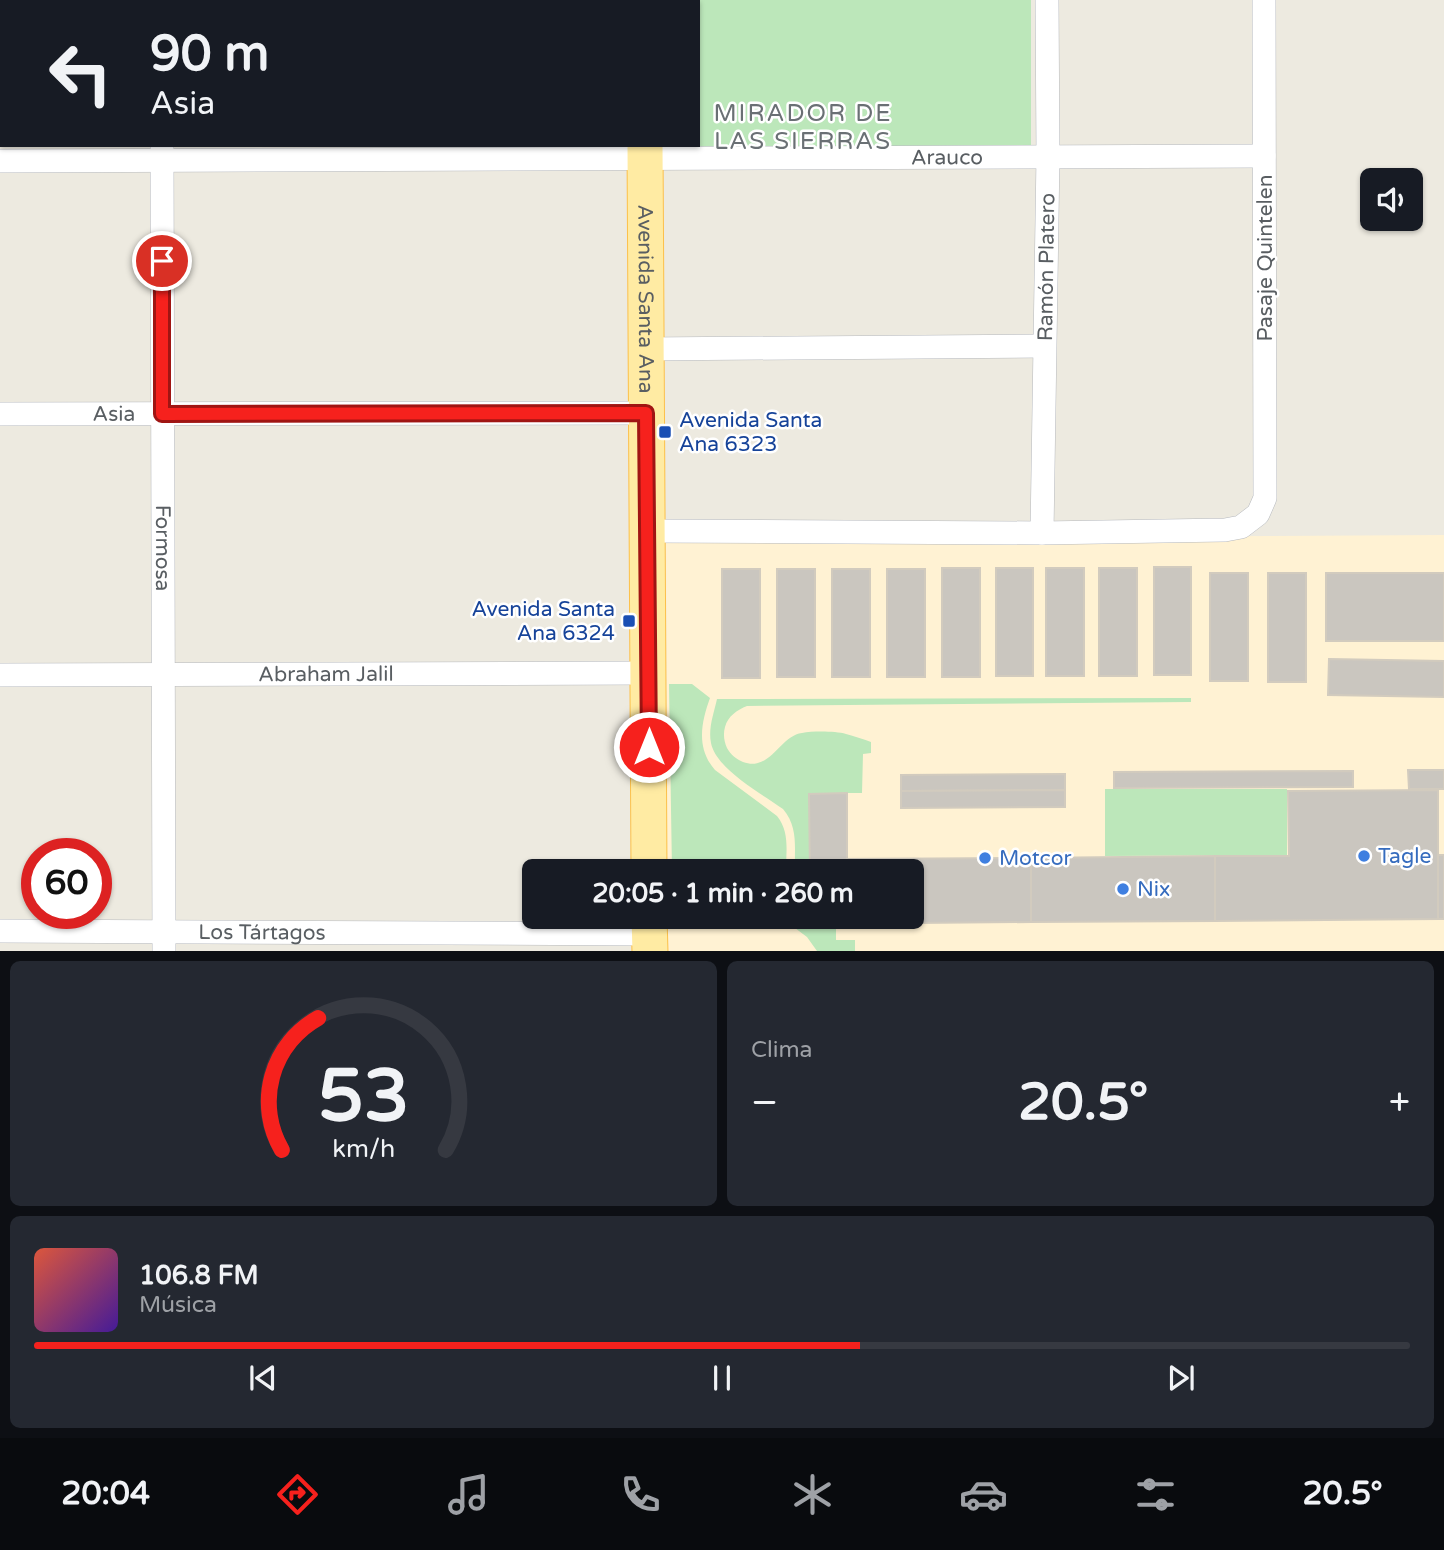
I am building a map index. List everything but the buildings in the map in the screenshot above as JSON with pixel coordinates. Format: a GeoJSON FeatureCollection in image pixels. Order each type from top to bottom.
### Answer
{"type":"FeatureCollection","features":[{"type":"Feature","properties":{"kind":"main road","name":"Avenida Santa Ana"},"geometry":{"type":"LineString","coordinates":[[645,152],[649,859]]}},
{"type":"Feature","properties":{"kind":"street","name":"Ramón Platero"},"geometry":{"type":"LineString","coordinates":[[1042,533],[1048,156],[1047,0]]}},
{"type":"Feature","properties":{"kind":"street","name":"Pasaje Quintelen"},"geometry":{"type":"LineString","coordinates":[[1042,533],[1225,530],[1241,527],[1258,514],[1265,498],[1264,0]]}},
{"type":"Feature","properties":{"kind":"street","name":"Arauco"},"geometry":{"type":"LineString","coordinates":[[0,161],[162,153],[645,152],[1264,156]]}},
{"type":"Feature","properties":{"kind":"street","name":"Formosa"},"geometry":{"type":"LineString","coordinates":[[162,153],[164,942]]}},
{"type":"Feature","properties":{"kind":"street"},"geometry":{"type":"LineString","coordinates":[[646,349],[1044,346]]}},
{"type":"Feature","properties":{"kind":"street","name":"Asia"},"geometry":{"type":"LineString","coordinates":[[0,414],[646,413]]}},
{"type":"Feature","properties":{"kind":"street"},"geometry":{"type":"LineString","coordinates":[[648,531],[1042,533]]}},
{"type":"Feature","properties":{"kind":"street","name":"Abraham Jalil"},"geometry":{"type":"LineString","coordinates":[[0,675],[649,673]]}},
{"type":"Feature","properties":{"kind":"street","name":"Los Tártagos"},"geometry":{"type":"LineString","coordinates":[[0,931],[164,942],[649,934]]}},
{"type":"Feature","properties":{"kind":"shaded area"},"geometry":{"type":"Polygon","coordinates":[[[1444,535],[1444,951],[667,951],[667,929],[924,929],[924,859],[667,859],[666,539],[1444,535]]]}},
{"type":"Feature","properties":{"kind":"green space"},"geometry":{"type":"Polygon","coordinates":[[[700,0],[1031,0],[1031,148],[661,149],[700,147],[700,0]]]}},
{"type":"Feature","properties":{"kind":"green space"},"geometry":{"type":"Polygon","coordinates":[[[669,684],[692,684],[710,698],[702,735],[709,762],[715,770],[777,816],[786,835],[787,859],[672,859],[669,684]]]}},
{"type":"Feature","properties":{"kind":"green space"},"geometry":{"type":"Polygon","coordinates":[[[1191,698],[1191,702],[747,706],[728,720],[724,735],[729,750],[743,762],[761,762],[787,740],[802,733],[836,732],[871,742],[871,753],[863,754],[862,793],[809,793],[810,859],[795,859],[794,831],[783,809],[730,771],[715,753],[710,737],[717,699],[1191,698]]]}},
{"type":"Feature","properties":{"kind":"green space"},"geometry":{"type":"Polygon","coordinates":[[[1105,789],[1287,789],[1287,855],[1105,856],[1105,789]]]}},
{"type":"Feature","properties":{"kind":"green space"},"geometry":{"type":"Polygon","coordinates":[[[796,929],[836,929],[836,940],[855,940],[855,951],[817,951],[807,937],[796,929]]]}},
{"type":"Feature","properties":{"kind":"place","name":"Avenida Santa Ana 6323"},"geometry":{"type":"Point","coordinates":[665,432]}},
{"type":"Feature","properties":{"kind":"place","name":"Avenida Santa Ana 6324"},"geometry":{"type":"Point","coordinates":[629,621]}},
{"type":"Feature","properties":{"kind":"place","name":"Tagle"},"geometry":{"type":"Point","coordinates":[1364,856]}},
{"type":"Feature","properties":{"kind":"place","name":"Motcor"},"geometry":{"type":"Point","coordinates":[985,858]}},
{"type":"Feature","properties":{"kind":"place","name":"Nix"},"geometry":{"type":"Point","coordinates":[1123,889]}},
{"type":"Feature","properties":{"kind":"district","name":"MIRADOR DE LAS SIERRAS"},"geometry":{"type":"Point","coordinates":[803,127]}},
{"type":"Feature","properties":{"kind":"route"},"geometry":{"type":"LineString","coordinates":[[162,261],[162,414],[646,413],[649,747]]}}]}
